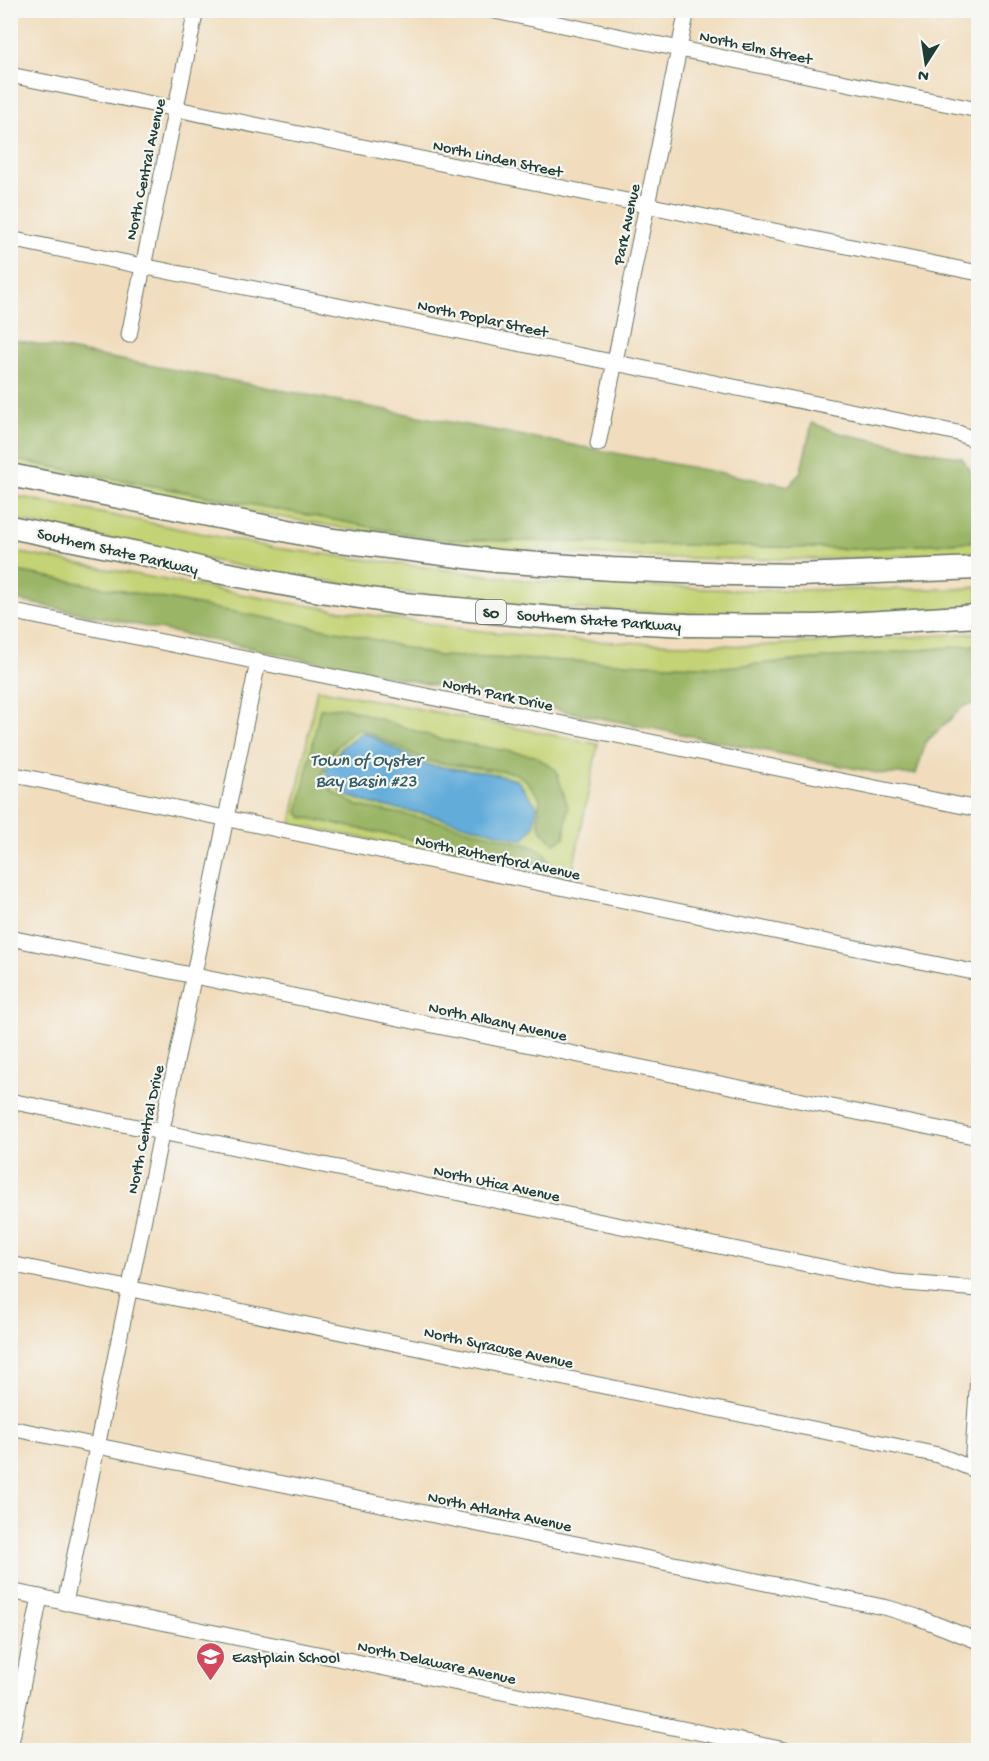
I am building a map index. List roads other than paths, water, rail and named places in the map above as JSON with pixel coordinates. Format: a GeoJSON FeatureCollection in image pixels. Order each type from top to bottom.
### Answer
{"type":"FeatureCollection","features":[{"type":"Feature","properties":{"kind":"highway"},"geometry":{"type":"LineString","coordinates":[[10,475],[333,540],[498,561],[731,574],[811,574],[978,567]]}},
{"type":"Feature","properties":{"kind":"highway","name":"Southern State Parkway"},"geometry":{"type":"LineString","coordinates":[[10,526],[162,558],[207,570],[404,604],[566,619],[687,625],[816,626],[978,616]]}},
{"type":"Feature","properties":{"kind":"street","name":"North Central Avenue"},"geometry":{"type":"LineString","coordinates":[[129,335],[196,10]]}},
{"type":"Feature","properties":{"kind":"street","name":"North Elm Street"},"geometry":{"type":"LineString","coordinates":[[490,10],[978,110]]}},
{"type":"Feature","properties":{"kind":"street","name":"Park Avenue"},"geometry":{"type":"LineString","coordinates":[[598,444],[687,10]]}},
{"type":"Feature","properties":{"kind":"street","name":"North Linden Street"},"geometry":{"type":"LineString","coordinates":[[10,75],[647,206],[978,271]]}},
{"type":"Feature","properties":{"kind":"street","name":"North Poplar Street"},"geometry":{"type":"LineString","coordinates":[[10,239],[949,431],[973,439],[978,444]]}},
{"type":"Feature","properties":{"kind":"street","name":"North Park Drive"},"geometry":{"type":"LineString","coordinates":[[10,611],[978,809]]}},
{"type":"Feature","properties":{"kind":"street","name":"North Central Drive"},"geometry":{"type":"LineString","coordinates":[[65,1602],[258,662]]}},
{"type":"Feature","properties":{"kind":"street","name":"North Rutherford Avenue"},"geometry":{"type":"LineString","coordinates":[[10,774],[978,973]]}},
{"type":"Feature","properties":{"kind":"street","name":"North Albany Avenue"},"geometry":{"type":"LineString","coordinates":[[10,938],[978,1137]]}},
{"type":"Feature","properties":{"kind":"street","name":"North Utica Avenue"},"geometry":{"type":"LineString","coordinates":[[10,1101],[895,1282],[978,1289]]}},
{"type":"Feature","properties":{"kind":"street","name":"North Syracuse Avenue"},"geometry":{"type":"LineString","coordinates":[[10,1264],[938,1455],[975,1469]]}},
{"type":"Feature","properties":{"kind":"street"},"geometry":{"type":"LineString","coordinates":[[975,1469],[978,1376]]}},
{"type":"Feature","properties":{"kind":"street","name":"North Atlanta Avenue"},"geometry":{"type":"LineString","coordinates":[[10,1428],[888,1608],[978,1641]]}},
{"type":"Feature","properties":{"kind":"street","name":"North Delaware Avenue"},"geometry":{"type":"LineString","coordinates":[[10,1591],[785,1750]]}},
{"type":"Feature","properties":{"kind":"street"},"geometry":{"type":"LineString","coordinates":[[10,1748],[40,1597]]}},
{"type":"Feature","properties":{"kind":"water","name":"Town of Oyster Bay Basin #23"},"geometry":{"type":"Polygon","coordinates":[[[363,732],[426,765],[489,773],[517,780],[537,806],[534,826],[523,840],[429,815],[372,804],[343,794],[325,771],[342,747],[363,732]]]}},
{"type":"Feature","properties":{"kind":"place","name":"Eastplain School"},"geometry":{"type":"Point","coordinates":[211,1682]}}]}
